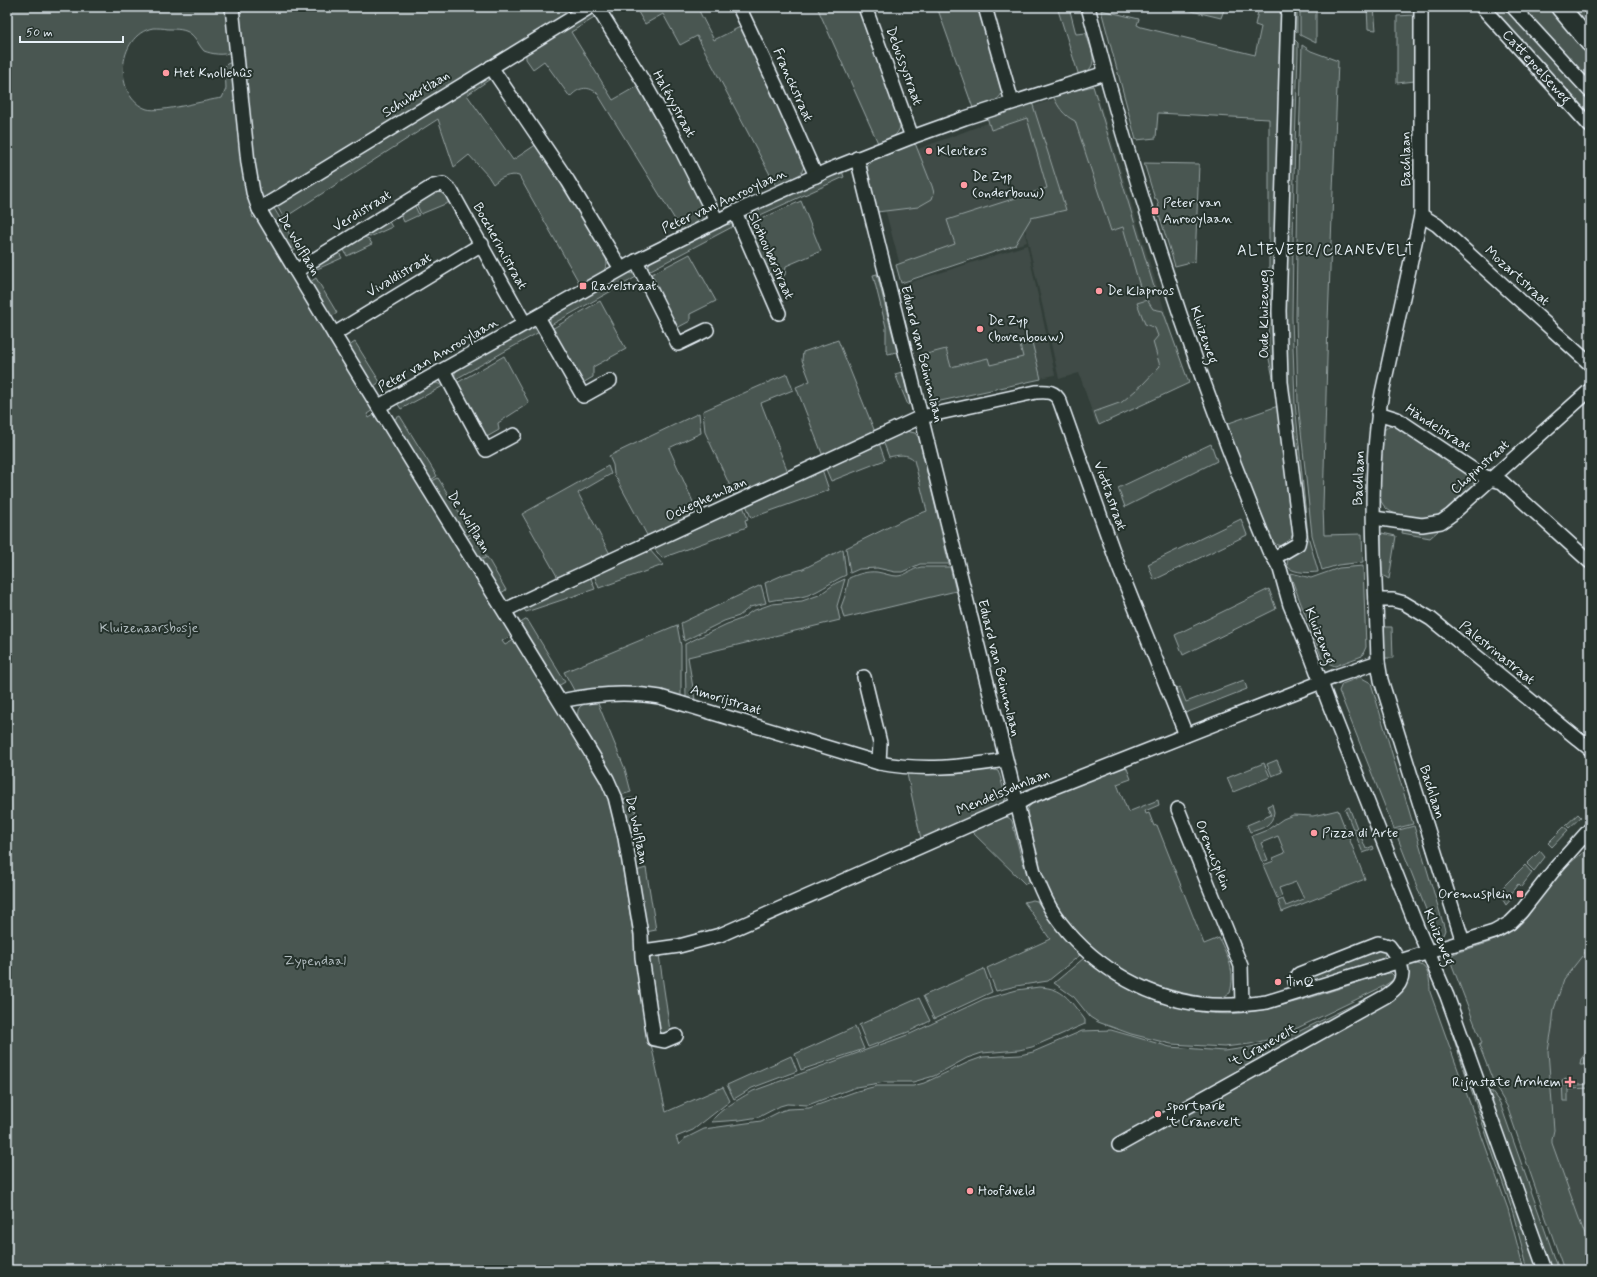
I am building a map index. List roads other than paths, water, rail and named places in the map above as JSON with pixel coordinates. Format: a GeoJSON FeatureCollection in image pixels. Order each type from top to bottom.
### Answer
{"type":"FeatureCollection","features":[{"type":"Feature","properties":{"kind":"street","name":"De Wolflaan"},"geometry":{"type":"LineString","coordinates":[[232,7],[248,163],[253,192],[259,209],[607,779],[615,797],[625,838],[654,1040],[664,1040],[676,1036]]}},
{"type":"Feature","properties":{"kind":"street","name":"Schubertlaan"},"geometry":{"type":"LineString","coordinates":[[259,209],[590,7]]}},
{"type":"Feature","properties":{"kind":"street","name":"Halévystraat"},"geometry":{"type":"LineString","coordinates":[[597,7],[647,88],[678,143],[717,221]]}},
{"type":"Feature","properties":{"kind":"street","name":"Franckstraat"},"geometry":{"type":"LineString","coordinates":[[739,7],[816,176]]}},
{"type":"Feature","properties":{"kind":"street","name":"Debussystraat"},"geometry":{"type":"LineString","coordinates":[[865,7],[912,137]]}},
{"type":"Feature","properties":{"kind":"street"},"geometry":{"type":"LineString","coordinates":[[985,7],[1012,102]]}},
{"type":"Feature","properties":{"kind":"street","name":"Kluizeweg"},"geometry":{"type":"LineString","coordinates":[[1088,7],[1105,73],[1166,274],[1202,379],[1260,531],[1284,582],[1285,593],[1428,953],[1447,996],[1545,1270]]}},
{"type":"Feature","properties":{"kind":"street","name":"Oude Kluizeweg"},"geometry":{"type":"LineString","coordinates":[[1274,558],[1298,544],[1300,535],[1283,407],[1279,356],[1288,7]]}},
{"type":"Feature","properties":{"kind":"street","name":"Bachlaan"},"geometry":{"type":"LineString","coordinates":[[1421,7],[1421,215],[1378,413],[1374,458],[1378,662],[1383,688],[1463,942]]}},
{"type":"Feature","properties":{"kind":"street","name":"Cattepoelseweg"},"geometry":{"type":"LineString","coordinates":[[1482,7],[1590,126]]}},
{"type":"Feature","properties":{"kind":"street","name":"Cattepoelseweg"},"geometry":{"type":"LineString","coordinates":[[1513,7],[1590,91]]}},
{"type":"Feature","properties":{"kind":"street"},"geometry":{"type":"LineString","coordinates":[[1560,7],[1590,43]]}},
{"type":"Feature","properties":{"kind":"street"},"geometry":{"type":"LineString","coordinates":[[491,67],[568,182],[621,269]]}},
{"type":"Feature","properties":{"kind":"street","name":"Peter van Anrooylaan"},"geometry":{"type":"LineString","coordinates":[[379,406],[621,269],[734,212],[856,158],[912,137],[1012,102],[1105,73]]}},
{"type":"Feature","properties":{"kind":"street","name":"Eduard van Beinumlaan"},"geometry":{"type":"LineString","coordinates":[[856,158],[1032,866],[1042,893],[1054,913],[1072,936],[1091,955],[1122,978],[1165,996],[1200,1004],[1242,1005],[1267,1002],[1494,932],[1510,923],[1521,912],[1557,866],[1590,829]]}},
{"type":"Feature","properties":{"kind":"street","name":"Verdistraat"},"geometry":{"type":"LineString","coordinates":[[296,271],[433,186],[439,184],[446,186]]}},
{"type":"Feature","properties":{"kind":"street","name":"Boccherinistraat"},"geometry":{"type":"LineString","coordinates":[[446,186],[451,191],[482,244],[525,324]]}},
{"type":"Feature","properties":{"kind":"street","name":"Slothouberstraat"},"geometry":{"type":"LineString","coordinates":[[734,212],[779,313]]}},
{"type":"Feature","properties":{"kind":"street","name":"Mozartstraat"},"geometry":{"type":"LineString","coordinates":[[1421,215],[1437,225],[1590,364]]}},
{"type":"Feature","properties":{"kind":"street","name":"Vivaldistraat"},"geometry":{"type":"LineString","coordinates":[[334,334],[482,244]]}},
{"type":"Feature","properties":{"kind":"street"},"geometry":{"type":"LineString","coordinates":[[636,261],[678,344],[707,330]]}},
{"type":"Feature","properties":{"kind":"street"},"geometry":{"type":"LineString","coordinates":[[538,316],[583,396],[610,381]]}},
{"type":"Feature","properties":{"kind":"street"},"geometry":{"type":"LineString","coordinates":[[443,370],[486,450],[514,435]]}},
{"type":"Feature","properties":{"kind":"street","name":"Chopinstraat"},"geometry":{"type":"LineString","coordinates":[[1374,518],[1422,525],[1441,522],[1451,515],[1590,390]]}},
{"type":"Feature","properties":{"kind":"street","name":"Viottastraat"},"geometry":{"type":"LineString","coordinates":[[921,417],[1036,392],[1052,392],[1057,396],[1118,565],[1186,736]]}},
{"type":"Feature","properties":{"kind":"street","name":"Händelstraat"},"geometry":{"type":"LineString","coordinates":[[1378,413],[1397,419],[1490,479],[1502,482],[1590,562]]}},
{"type":"Feature","properties":{"kind":"street","name":"Ockeghemlaan"},"geometry":{"type":"LineString","coordinates":[[505,610],[921,417]]}},
{"type":"Feature","properties":{"kind":"street","name":"Palestrinastraat"},"geometry":{"type":"LineString","coordinates":[[1376,600],[1392,600],[1404,603],[1431,619],[1590,749]]}},
{"type":"Feature","properties":{"kind":"street","name":"Mendelssohnlaan"},"geometry":{"type":"LineString","coordinates":[[642,951],[679,946],[720,935],[1017,804],[1029,797],[1340,675],[1378,662]]}},
{"type":"Feature","properties":{"kind":"street"},"geometry":{"type":"LineString","coordinates":[[864,677],[880,743],[879,763]]}},
{"type":"Feature","properties":{"kind":"street","name":"Amorijstraat"},"geometry":{"type":"LineString","coordinates":[[560,701],[601,694],[623,693],[660,697],[879,763],[897,766],[935,768],[969,766],[1005,760]]}},
{"type":"Feature","properties":{"kind":"street","name":"Oremusplein"},"geometry":{"type":"LineString","coordinates":[[1178,809],[1241,966],[1242,1005]]}},
{"type":"Feature","properties":{"kind":"street"},"geometry":{"type":"LineString","coordinates":[[1298,992],[1296,978],[1299,974],[1378,943],[1389,946],[1399,961]]}},
{"type":"Feature","properties":{"kind":"street","name":"'t Cranevelt"},"geometry":{"type":"LineString","coordinates":[[1119,1144],[1386,996],[1401,982],[1402,977],[1399,961]]}},
{"type":"Feature","properties":{"kind":"place","name":"Het Knollehûs"},"geometry":{"type":"Point","coordinates":[166,73]}},
{"type":"Feature","properties":{"kind":"place","name":"Kleuters"},"geometry":{"type":"Point","coordinates":[929,151]}},
{"type":"Feature","properties":{"kind":"place","name":"De Zyp (onderbouw)"},"geometry":{"type":"Point","coordinates":[964,185]}},
{"type":"Feature","properties":{"kind":"place","name":"Peter van Anrooylaan"},"geometry":{"type":"Point","coordinates":[1155,211]}},
{"type":"Feature","properties":{"kind":"place","name":"Ravelstraat"},"geometry":{"type":"Point","coordinates":[583,286]}},
{"type":"Feature","properties":{"kind":"place","name":"De Klaproos"},"geometry":{"type":"Point","coordinates":[1099,291]}},
{"type":"Feature","properties":{"kind":"place","name":"De Zyp (bovenbouw)"},"geometry":{"type":"Point","coordinates":[980,329]}},
{"type":"Feature","properties":{"kind":"place","name":"Pizza di Arte"},"geometry":{"type":"Point","coordinates":[1314,833]}},
{"type":"Feature","properties":{"kind":"place","name":"Oremusplein"},"geometry":{"type":"Point","coordinates":[1520,894]}},
{"type":"Feature","properties":{"kind":"place","name":"TinQ"},"geometry":{"type":"Point","coordinates":[1278,982]}},
{"type":"Feature","properties":{"kind":"place","name":"Rijnstate Arnhem"},"geometry":{"type":"Point","coordinates":[1570,1082]}},
{"type":"Feature","properties":{"kind":"place","name":"sportpark 't Cranevelt"},"geometry":{"type":"Point","coordinates":[1158,1114]}},
{"type":"Feature","properties":{"kind":"place","name":"Hoofdveld"},"geometry":{"type":"Point","coordinates":[970,1191]}},
{"type":"Feature","properties":{"kind":"district","name":"ALTEVEER/CRANEVELT"},"geometry":{"type":"Point","coordinates":[1326,251]}},
{"type":"Feature","properties":{"kind":"park label","name":"Kluizenaarsbosje"},"geometry":{"type":"Point","coordinates":[149,628]}},
{"type":"Feature","properties":{"kind":"park label","name":"Zypendaal"},"geometry":{"type":"Point","coordinates":[315,961]}}]}
